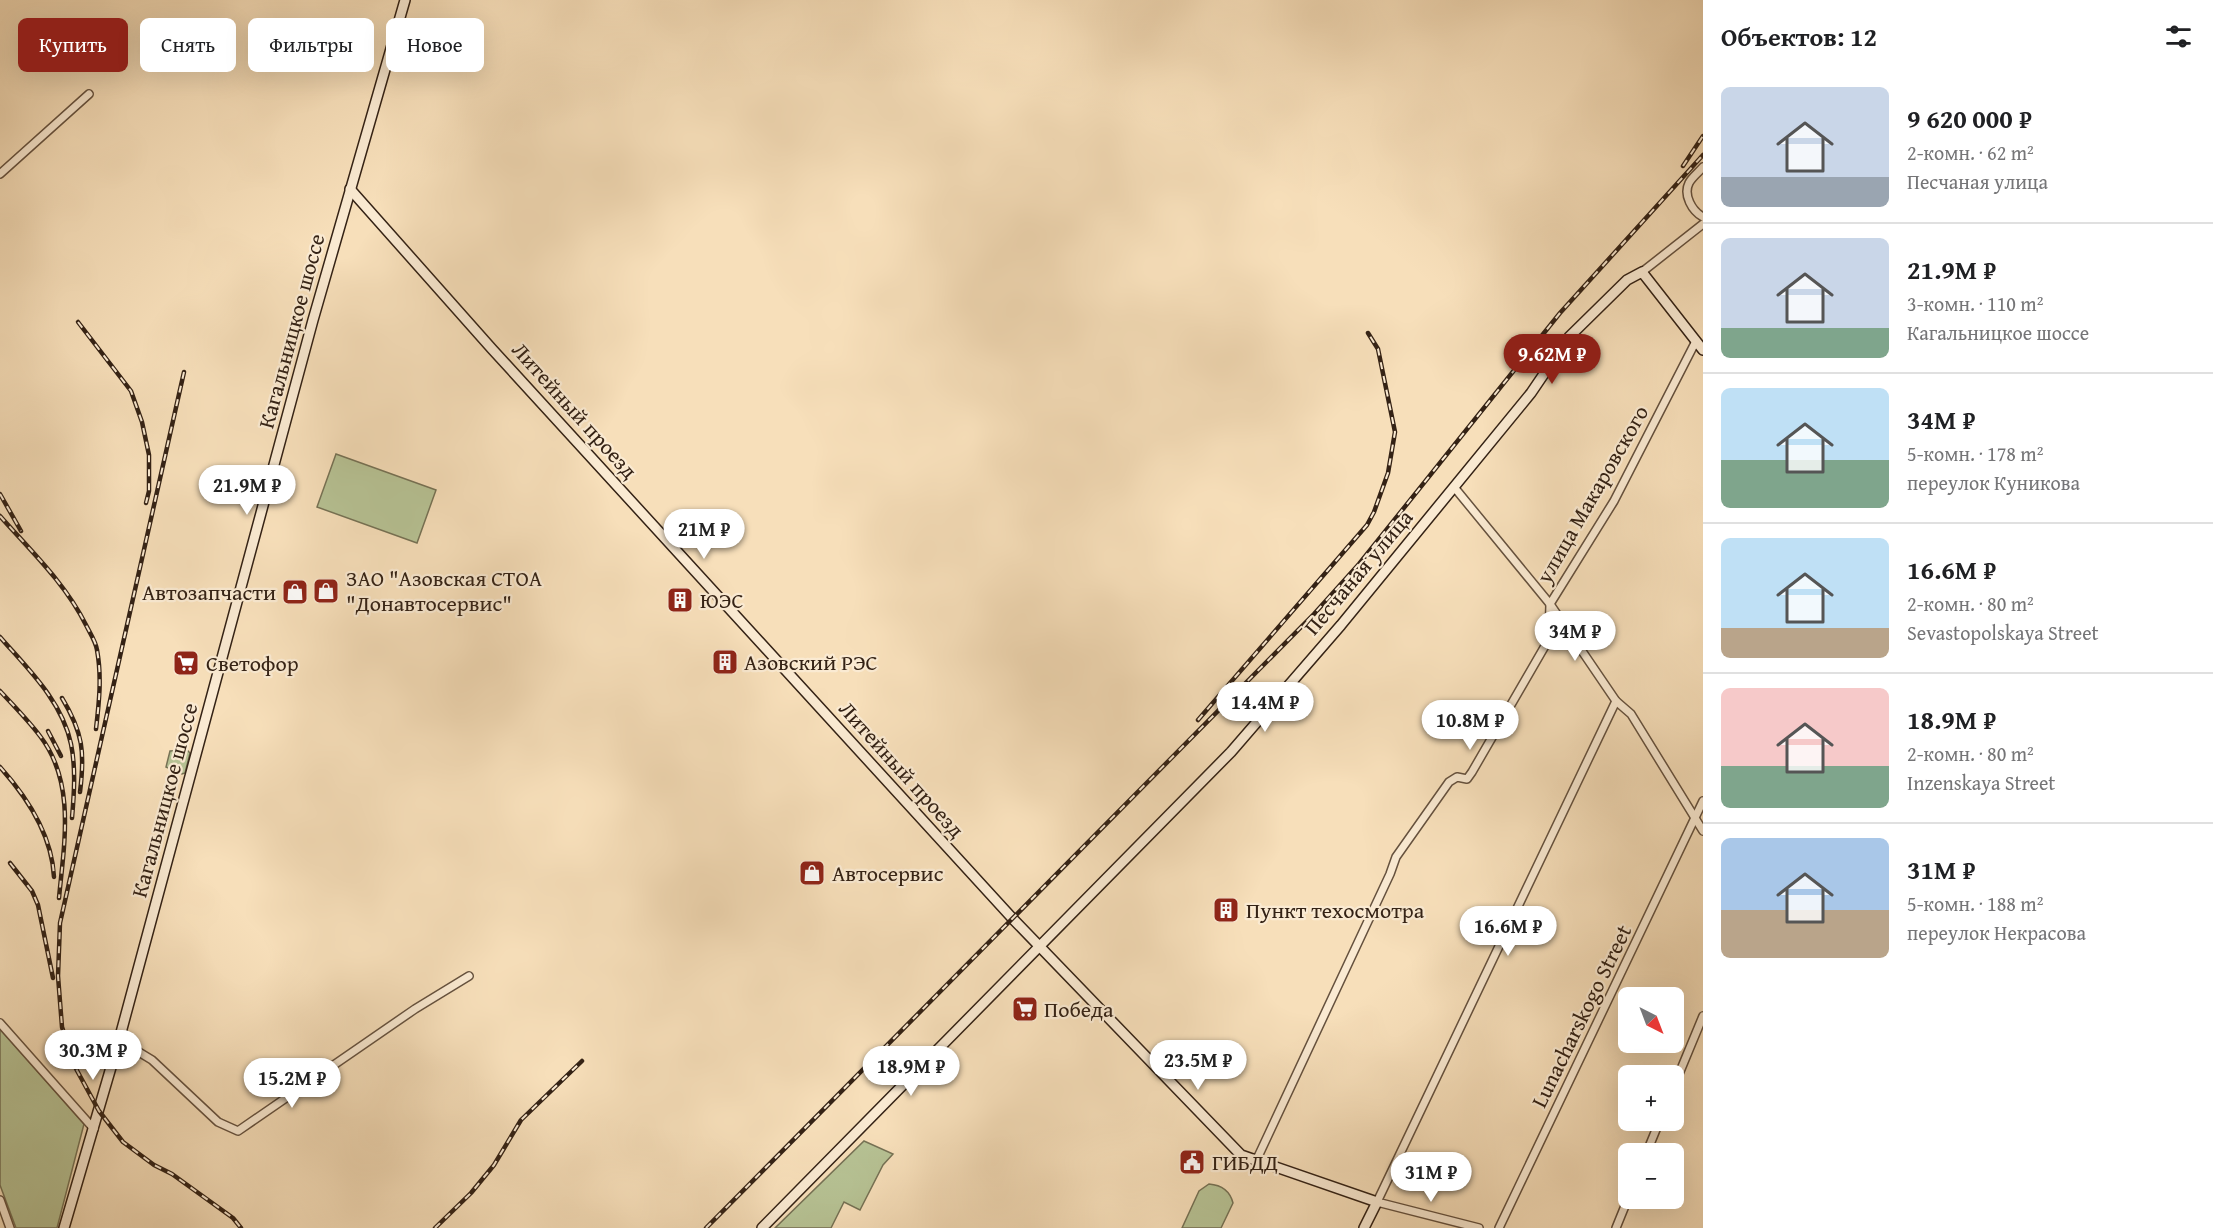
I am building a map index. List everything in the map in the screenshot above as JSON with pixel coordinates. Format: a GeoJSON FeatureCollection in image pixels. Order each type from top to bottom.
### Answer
{"type":"FeatureCollection","features":[{"type":"Feature","properties":{"kind":"main road","name":"Кагальницкое шоссе"},"geometry":{"type":"LineString","coordinates":[[64,1228],[119,1040],[313,320],[405,0]]}},
{"type":"Feature","properties":{"kind":"main road","name":"Литейный проезд"},"geometry":{"type":"LineString","coordinates":[[350,189],[492,349],[1040,947],[1241,1155],[1377,1202]]}},
{"type":"Feature","properties":{"kind":"main road","name":"Песчаная улица"},"geometry":{"type":"LineString","coordinates":[[762,1228],[1231,752],[1341,625],[1531,393],[1569,337],[1627,280],[1642,272]]}},
{"type":"Feature","properties":{"kind":"main road"},"geometry":{"type":"LineString","coordinates":[[1642,272],[1703,350]]}},
{"type":"Feature","properties":{"kind":"main road"},"geometry":{"type":"LineString","coordinates":[[1364,1228],[1377,1202]]}},
{"type":"Feature","properties":{"kind":"street"},"geometry":{"type":"LineString","coordinates":[[0,174],[89,94]]}},
{"type":"Feature","properties":{"kind":"street"},"geometry":{"type":"LineString","coordinates":[[1703,167],[1688,184],[1687,200],[1703,217]]}},
{"type":"Feature","properties":{"kind":"street","name":"Песчаная улица"},"geometry":{"type":"LineString","coordinates":[[1642,272],[1703,224]]}},
{"type":"Feature","properties":{"kind":"street","name":"улица Макаровского"},"geometry":{"type":"LineString","coordinates":[[1256,1161],[1390,874],[1396,856],[1449,782],[1456,777],[1467,778],[1472,772],[1549,639],[1550,604],[1614,501],[1696,342]]}},
{"type":"Feature","properties":{"kind":"street"},"geometry":{"type":"LineString","coordinates":[[1454,487],[1550,604],[1616,701],[1631,714],[1703,831]]}},
{"type":"Feature","properties":{"kind":"street"},"geometry":{"type":"LineString","coordinates":[[1479,1228],[1377,1202],[1616,701]]}},
{"type":"Feature","properties":{"kind":"street","name":"Lunacharskogo Street"},"geometry":{"type":"LineString","coordinates":[[1498,1228],[1703,801]]}},
{"type":"Feature","properties":{"kind":"street"},"geometry":{"type":"LineString","coordinates":[[119,1040],[152,1060],[218,1122],[238,1131],[415,1009],[469,976]]}},
{"type":"Feature","properties":{"kind":"street"},"geometry":{"type":"LineString","coordinates":[[1683,1065],[1703,1016]]}},
{"type":"Feature","properties":{"kind":"street"},"geometry":{"type":"LineString","coordinates":[[0,1023],[94,1128]]}},
{"type":"Feature","properties":{"kind":"street"},"geometry":{"type":"LineString","coordinates":[[0,1200],[10,1228]]}},
{"type":"Feature","properties":{"kind":"street"},"geometry":{"type":"LineString","coordinates":[[1616,1228],[1624,1209]]}},
{"type":"Feature","properties":{"kind":"green space"},"geometry":{"type":"Polygon","coordinates":[[[336,454],[436,490],[417,543],[317,507],[336,454]]]}},
{"type":"Feature","properties":{"kind":"green space"},"geometry":{"type":"Polygon","coordinates":[[[187,750],[190,753],[185,773],[182,774],[166,767],[170,751],[187,750]]]}},
{"type":"Feature","properties":{"kind":"green space"},"geometry":{"type":"Polygon","coordinates":[[[0,1029],[84,1124],[57,1228],[16,1228],[0,1185],[0,1029]]]}},
{"type":"Feature","properties":{"kind":"green space"},"geometry":{"type":"Polygon","coordinates":[[[864,1141],[893,1154],[883,1165],[860,1210],[844,1202],[831,1228],[775,1228],[864,1141]]]}},
{"type":"Feature","properties":{"kind":"green space"},"geometry":{"type":"Polygon","coordinates":[[[1209,1184],[1224,1189],[1230,1195],[1233,1203],[1221,1228],[1182,1228],[1199,1191],[1209,1184]]]}},
{"type":"Feature","properties":{"kind":"railway"},"geometry":{"type":"LineString","coordinates":[[1683,166],[1703,136]]}},
{"type":"Feature","properties":{"kind":"railway"},"geometry":{"type":"LineString","coordinates":[[706,1228],[1314,614],[1359,564],[1560,313],[1703,155]]}},
{"type":"Feature","properties":{"kind":"railway"},"geometry":{"type":"LineString","coordinates":[[78,322],[131,391],[142,422],[149,455],[149,491],[146,503]]}},
{"type":"Feature","properties":{"kind":"railway"},"geometry":{"type":"LineString","coordinates":[[1198,720],[1367,525],[1374,512],[1388,473],[1395,432],[1378,349],[1368,333]]}},
{"type":"Feature","properties":{"kind":"railway"},"geometry":{"type":"LineString","coordinates":[[184,372],[60,923],[58,976],[62,1027],[74,1065],[99,1111],[123,1142],[233,1218],[241,1228]]}},
{"type":"Feature","properties":{"kind":"railway"},"geometry":{"type":"LineString","coordinates":[[0,494],[21,531]]}},
{"type":"Feature","properties":{"kind":"railway"},"geometry":{"type":"LineString","coordinates":[[0,516],[58,581],[78,610],[94,641],[99,660],[100,680],[96,729]]}},
{"type":"Feature","properties":{"kind":"railway"},"geometry":{"type":"LineString","coordinates":[[0,637],[43,686],[67,728],[74,762],[72,818]]}},
{"type":"Feature","properties":{"kind":"railway"},"geometry":{"type":"LineString","coordinates":[[0,691],[40,736],[59,774],[65,814],[59,898]]}},
{"type":"Feature","properties":{"kind":"railway"},"geometry":{"type":"LineString","coordinates":[[62,698],[81,743],[80,792]]}},
{"type":"Feature","properties":{"kind":"railway"},"geometry":{"type":"LineString","coordinates":[[48,731],[61,756]]}},
{"type":"Feature","properties":{"kind":"railway"},"geometry":{"type":"LineString","coordinates":[[0,767],[20,791],[43,832],[49,846],[54,877]]}},
{"type":"Feature","properties":{"kind":"railway"},"geometry":{"type":"LineString","coordinates":[[10,863],[32,891],[38,905],[53,978]]}},
{"type":"Feature","properties":{"kind":"railway"},"geometry":{"type":"LineString","coordinates":[[435,1228],[471,1193],[494,1165],[521,1120],[582,1061]]}},
{"type":"Feature","properties":{"kind":"place","name":"ЗАО \"Азовская СТОА \"Донавтосервис\""},"geometry":{"type":"Point","coordinates":[326,591]}},
{"type":"Feature","properties":{"kind":"place","name":"Автозапчасти"},"geometry":{"type":"Point","coordinates":[295,592]}},
{"type":"Feature","properties":{"kind":"place","name":"ЮЭС"},"geometry":{"type":"Point","coordinates":[680,600]}},
{"type":"Feature","properties":{"kind":"place","name":"Азовский РЭС"},"geometry":{"type":"Point","coordinates":[725,662]}},
{"type":"Feature","properties":{"kind":"place","name":"Светофор"},"geometry":{"type":"Point","coordinates":[186,663]}},
{"type":"Feature","properties":{"kind":"place","name":"Автосервис"},"geometry":{"type":"Point","coordinates":[812,873]}},
{"type":"Feature","properties":{"kind":"place","name":"Пункт техосмотра"},"geometry":{"type":"Point","coordinates":[1226,910]}},
{"type":"Feature","properties":{"kind":"place","name":"Победа"},"geometry":{"type":"Point","coordinates":[1025,1009]}},
{"type":"Feature","properties":{"kind":"place","name":"ГИБДД"},"geometry":{"type":"Point","coordinates":[1192,1162]}}]}
